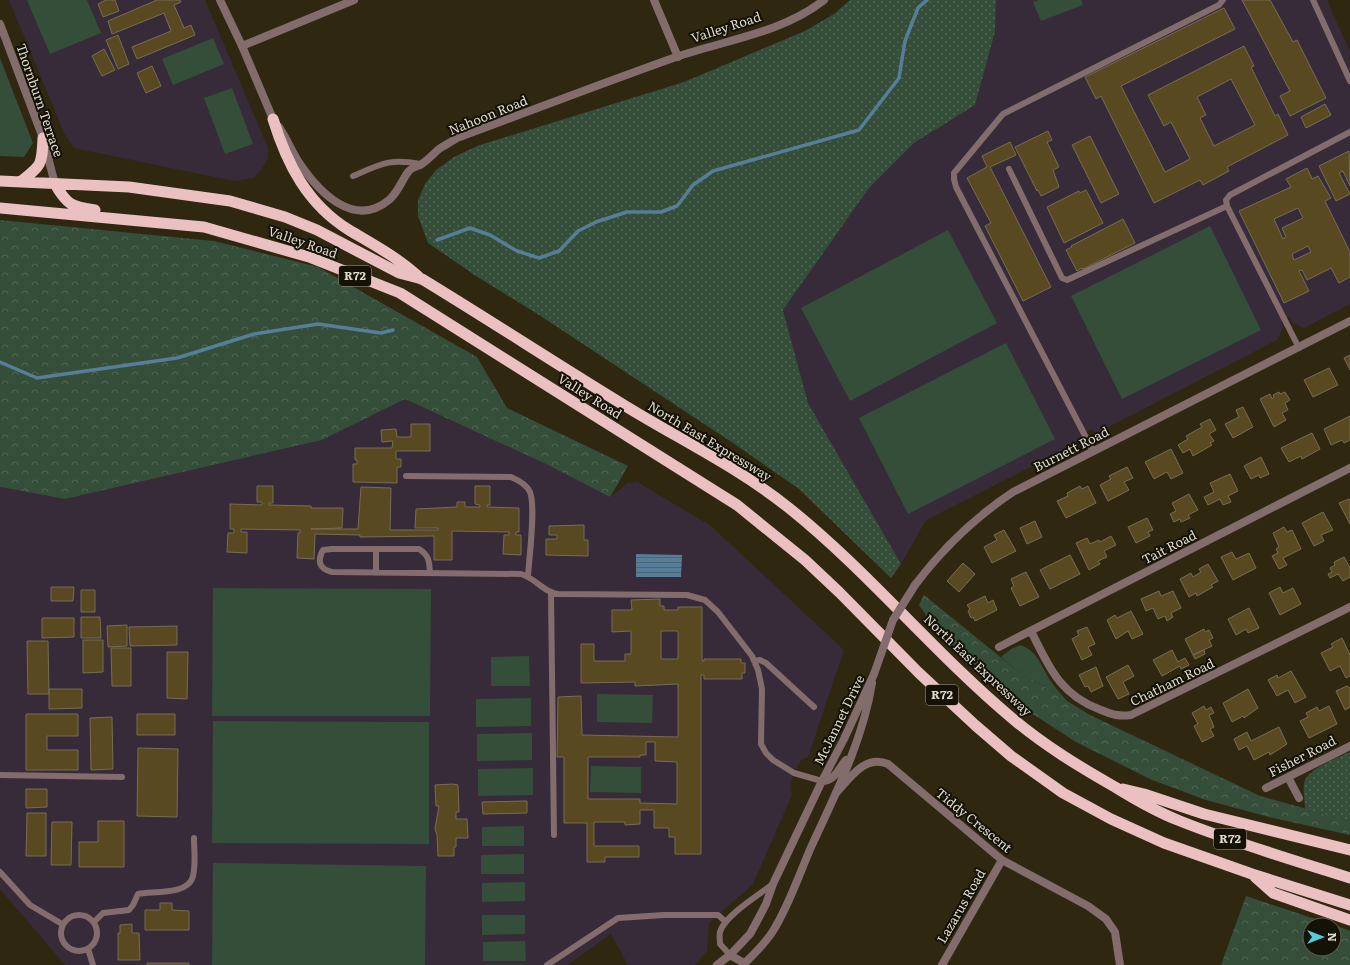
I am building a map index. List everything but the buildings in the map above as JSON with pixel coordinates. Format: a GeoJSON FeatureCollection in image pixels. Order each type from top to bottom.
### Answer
{"type":"FeatureCollection","features":[{"type":"Feature","properties":{"kind":"highway"},"geometry":{"type":"LineString","coordinates":[[273,119],[282,148],[293,171],[312,198],[334,220],[404,263],[422,280]]}},
{"type":"Feature","properties":{"kind":"highway"},"geometry":{"type":"LineString","coordinates":[[20,182],[39,166],[43,155],[43,138]]}},
{"type":"Feature","properties":{"kind":"highway","name":"Valley Road"},"geometry":{"type":"LineString","coordinates":[[0,181],[130,187],[230,201],[285,217],[311,227],[354,248],[399,274],[422,280],[626,406]]}},
{"type":"Feature","properties":{"kind":"highway"},"geometry":{"type":"LineString","coordinates":[[55,184],[63,197],[76,207],[135,214],[173,224]]}},
{"type":"Feature","properties":{"kind":"highway","name":"Valley Road"},"geometry":{"type":"LineString","coordinates":[[0,208],[204,227],[309,257],[400,293],[736,505],[805,560],[839,592],[919,673],[1011,756],[1063,793],[1111,819],[1164,843],[1252,874]]}},
{"type":"Feature","properties":{"kind":"highway","name":"North East Expressway"},"geometry":{"type":"LineString","coordinates":[[626,406],[736,470],[786,505],[860,570],[941,652],[1013,719],[1062,756],[1143,804],[1178,820],[1350,878]]}},
{"type":"Feature","properties":{"kind":"highway"},"geometry":{"type":"LineString","coordinates":[[1115,787],[1144,794],[1204,814],[1350,850]]}},
{"type":"Feature","properties":{"kind":"highway"},"geometry":{"type":"LineString","coordinates":[[1252,874],[1272,893],[1350,920]]}},
{"type":"Feature","properties":{"kind":"highway","name":"R72"},"geometry":{"type":"LineString","coordinates":[[1252,874],[1350,905]]}},
{"type":"Feature","properties":{"kind":"street","name":"Nahoon Road"},"geometry":{"type":"LineString","coordinates":[[220,0],[242,46],[273,119],[289,142],[305,171],[334,201],[348,209],[361,211],[381,206],[396,193],[408,172],[413,167],[421,164],[439,149],[458,138],[678,57]]}},
{"type":"Feature","properties":{"kind":"street"},"geometry":{"type":"LineString","coordinates":[[242,46],[354,0]]}},
{"type":"Feature","properties":{"kind":"street"},"geometry":{"type":"LineString","coordinates":[[654,0],[678,57]]}},
{"type":"Feature","properties":{"kind":"street","name":"Valley Road"},"geometry":{"type":"LineString","coordinates":[[678,57],[741,39],[799,17],[824,0]]}},
{"type":"Feature","properties":{"kind":"street","name":"Thornburn Terrace"},"geometry":{"type":"LineString","coordinates":[[0,24],[43,138],[55,184]]}},
{"type":"Feature","properties":{"kind":"street","name":"Burnett Road"},"geometry":{"type":"LineString","coordinates":[[874,674],[893,620],[915,584],[931,563],[957,536],[988,508],[1013,492],[1350,321]]}},
{"type":"Feature","properties":{"kind":"street","name":"Tait Road"},"geometry":{"type":"LineString","coordinates":[[999,647],[1350,468]]}},
{"type":"Feature","properties":{"kind":"street","name":"Chatham Road"},"geometry":{"type":"LineString","coordinates":[[1031,631],[1049,668],[1063,687],[1094,708],[1115,716],[1123,717],[1131,715],[1350,607]]}},
{"type":"Feature","properties":{"kind":"street","name":"McJannet Drive"},"geometry":{"type":"LineString","coordinates":[[744,964],[773,931],[836,794],[866,716],[874,674]]}},
{"type":"Feature","properties":{"kind":"street","name":"McJannet Drive"},"geometry":{"type":"LineString","coordinates":[[717,965],[730,955],[750,934],[766,904],[773,884],[874,674]]}},
{"type":"Feature","properties":{"kind":"street","name":"Fisher Road"},"geometry":{"type":"LineString","coordinates":[[1266,788],[1350,746]]}},
{"type":"Feature","properties":{"kind":"street"},"geometry":{"type":"LineString","coordinates":[[822,781],[827,781],[832,778],[851,755]]}},
{"type":"Feature","properties":{"kind":"street","name":"Tiddy Crescent"},"geometry":{"type":"LineString","coordinates":[[836,794],[862,767],[870,762],[881,760],[888,764],[1002,860],[1088,906],[1106,919],[1115,932],[1120,965]]}},
{"type":"Feature","properties":{"kind":"street"},"geometry":{"type":"LineString","coordinates":[[1288,777],[1299,798]]}},
{"type":"Feature","properties":{"kind":"street","name":"Lazarus Road"},"geometry":{"type":"LineString","coordinates":[[942,965],[1002,860]]}},
{"type":"Feature","properties":{"kind":"street"},"geometry":{"type":"LineString","coordinates":[[730,955],[744,964]]}},
{"type":"Feature","properties":{"kind":"lane"},"geometry":{"type":"LineString","coordinates":[[1093,451],[956,187],[954,173],[1003,114],[1219,5],[1223,0]]}},
{"type":"Feature","properties":{"kind":"lane"},"geometry":{"type":"LineString","coordinates":[[1313,0],[1350,81]]}},
{"type":"Feature","properties":{"kind":"lane"},"geometry":{"type":"LineString","coordinates":[[1299,348],[1227,206],[1226,200],[1230,195],[1350,132]]}},
{"type":"Feature","properties":{"kind":"lane"},"geometry":{"type":"LineString","coordinates":[[353,176],[387,162],[405,161],[421,164]]}},
{"type":"Feature","properties":{"kind":"lane"},"geometry":{"type":"LineString","coordinates":[[1009,169],[1062,278],[1067,280],[1227,206]]}},
{"type":"Feature","properties":{"kind":"lane"},"geometry":{"type":"LineString","coordinates":[[406,476],[511,477],[520,481],[530,492],[532,505],[528,576]]}},
{"type":"Feature","properties":{"kind":"lane"},"geometry":{"type":"LineString","coordinates":[[430,574],[429,559],[426,553],[420,549],[332,549],[323,550],[320,556],[320,565],[324,570],[332,572],[430,574],[520,574],[528,576],[551,593],[696,597],[705,600],[718,612],[743,642],[758,670],[762,689],[761,744],[773,760],[785,768],[800,775],[822,781]]}},
{"type":"Feature","properties":{"kind":"lane"},"geometry":{"type":"LineString","coordinates":[[376,549],[376,573]]}},
{"type":"Feature","properties":{"kind":"lane"},"geometry":{"type":"LineString","coordinates":[[551,593],[554,835]]}},
{"type":"Feature","properties":{"kind":"lane"},"geometry":{"type":"LineString","coordinates":[[754,661],[760,660],[766,663],[814,707]]}},
{"type":"Feature","properties":{"kind":"lane"},"geometry":{"type":"LineString","coordinates":[[0,775],[122,777]]}},
{"type":"Feature","properties":{"kind":"lane"},"geometry":{"type":"LineString","coordinates":[[94,922],[103,913],[129,910],[138,894],[182,889],[190,885],[193,876],[194,838]]}},
{"type":"Feature","properties":{"kind":"lane"},"geometry":{"type":"LineString","coordinates":[[0,872],[30,906],[62,924]]}},
{"type":"Feature","properties":{"kind":"lane"},"geometry":{"type":"LineString","coordinates":[[730,955],[720,944],[720,932],[726,922],[773,884]]}},
{"type":"Feature","properties":{"kind":"lane"},"geometry":{"type":"LineString","coordinates":[[77,914],[89,917],[94,922],[98,934],[93,945],[88,949],[76,951],[66,946],[60,936],[62,924],[71,916],[77,914]]}},
{"type":"Feature","properties":{"kind":"lane"},"geometry":{"type":"LineString","coordinates":[[546,965],[618,918],[664,915],[718,915],[726,922]]}},
{"type":"Feature","properties":{"kind":"lane"},"geometry":{"type":"LineString","coordinates":[[88,949],[93,965]]}},
{"type":"Feature","properties":{"kind":"shaded area"},"geometry":{"type":"Polygon","coordinates":[[[9,0],[205,0],[268,148],[268,158],[261,170],[254,178],[234,181],[74,148],[65,135],[9,0]]]}},
{"type":"Feature","properties":{"kind":"shaded area"},"geometry":{"type":"Polygon","coordinates":[[[996,0],[1327,0],[1350,52],[1350,304],[1304,328],[1293,323],[1290,317],[1281,321],[1283,328],[1277,340],[1097,433],[1091,429],[1080,436],[1080,442],[926,520],[901,564],[808,403],[783,310],[869,188],[914,143],[975,105],[995,32],[996,0]]]}},
{"type":"Feature","properties":{"kind":"shaded area"},"geometry":{"type":"Polygon","coordinates":[[[405,399],[548,465],[610,497],[628,483],[637,482],[711,526],[844,650],[808,757],[801,760],[794,773],[790,787],[792,795],[753,884],[709,923],[707,951],[695,965],[628,965],[611,934],[567,965],[65,965],[0,889],[0,487],[65,499],[322,440],[405,399]]]}},
{"type":"Feature","properties":{"kind":"green space"},"geometry":{"type":"Polygon","coordinates":[[[27,0],[87,0],[101,33],[50,54],[27,0]]]}},
{"type":"Feature","properties":{"kind":"green space"},"geometry":{"type":"Polygon","coordinates":[[[850,0],[996,0],[995,32],[975,105],[914,143],[869,188],[783,310],[808,403],[901,564],[891,578],[799,489],[733,443],[536,313],[476,276],[428,243],[418,216],[418,200],[425,184],[436,170],[454,157],[477,146],[684,82],[805,31],[834,14],[850,0]]]}},
{"type":"Feature","properties":{"kind":"green space"},"geometry":{"type":"Polygon","coordinates":[[[1039,0],[1081,0],[1083,5],[1041,21],[1033,2],[1039,0]]]}},
{"type":"Feature","properties":{"kind":"green space"},"geometry":{"type":"Polygon","coordinates":[[[213,38],[224,64],[173,85],[162,59],[213,38]]]}},
{"type":"Feature","properties":{"kind":"green space"},"geometry":{"type":"Polygon","coordinates":[[[0,58],[33,143],[24,157],[0,156],[0,58]]]}},
{"type":"Feature","properties":{"kind":"green space"},"geometry":{"type":"Polygon","coordinates":[[[232,88],[253,144],[225,154],[204,98],[232,88]]]}},
{"type":"Feature","properties":{"kind":"green space"},"geometry":{"type":"Polygon","coordinates":[[[0,220],[214,241],[318,267],[477,357],[507,408],[628,466],[610,497],[548,465],[405,399],[322,440],[65,499],[0,487],[0,220]]]}},
{"type":"Feature","properties":{"kind":"green space"},"geometry":{"type":"Polygon","coordinates":[[[1210,226],[1261,330],[1122,399],[1071,296],[1210,226]]]}},
{"type":"Feature","properties":{"kind":"green space"},"geometry":{"type":"Polygon","coordinates":[[[948,230],[997,323],[850,401],[801,308],[948,230]]]}},
{"type":"Feature","properties":{"kind":"green space"},"geometry":{"type":"Polygon","coordinates":[[[1006,343],[1055,439],[908,514],[859,418],[1006,343]]]}},
{"type":"Feature","properties":{"kind":"green space"},"geometry":{"type":"Polygon","coordinates":[[[213,588],[431,589],[430,716],[212,716],[213,588]]]}},
{"type":"Feature","properties":{"kind":"green space"},"geometry":{"type":"Polygon","coordinates":[[[924,595],[1015,669],[1090,715],[1260,796],[1350,821],[1350,835],[1269,817],[1206,800],[1152,780],[1076,742],[1025,709],[939,633],[919,605],[924,595]]]}},
{"type":"Feature","properties":{"kind":"green space"},"geometry":{"type":"Polygon","coordinates":[[[1020,645],[1026,647],[1035,655],[1056,689],[1068,702],[1015,669],[1001,657],[1011,649],[1020,645]]]}},
{"type":"Feature","properties":{"kind":"green space"},"geometry":{"type":"Polygon","coordinates":[[[529,656],[530,686],[491,686],[491,657],[529,656]]]}},
{"type":"Feature","properties":{"kind":"green space"},"geometry":{"type":"Polygon","coordinates":[[[597,694],[653,695],[652,723],[597,722],[597,694]]]}},
{"type":"Feature","properties":{"kind":"green space"},"geometry":{"type":"Polygon","coordinates":[[[531,698],[531,726],[476,727],[476,699],[531,698]]]}},
{"type":"Feature","properties":{"kind":"green space"},"geometry":{"type":"Polygon","coordinates":[[[213,721],[429,722],[429,844],[212,843],[213,721]]]}},
{"type":"Feature","properties":{"kind":"green space"},"geometry":{"type":"Polygon","coordinates":[[[532,733],[532,760],[477,761],[477,734],[532,733]]]}},
{"type":"Feature","properties":{"kind":"green space"},"geometry":{"type":"Polygon","coordinates":[[[1350,752],[1350,821],[1305,809],[1304,787],[1305,780],[1308,776],[1325,763],[1350,752]]]}},
{"type":"Feature","properties":{"kind":"green space"},"geometry":{"type":"Polygon","coordinates":[[[591,766],[641,767],[641,793],[590,792],[591,766]]]}},
{"type":"Feature","properties":{"kind":"green space"},"geometry":{"type":"Polygon","coordinates":[[[533,768],[533,795],[478,796],[478,769],[533,768]]]}},
{"type":"Feature","properties":{"kind":"green space"},"geometry":{"type":"Polygon","coordinates":[[[524,826],[524,846],[482,846],[482,827],[524,826]]]}},
{"type":"Feature","properties":{"kind":"green space"},"geometry":{"type":"Polygon","coordinates":[[[524,854],[524,874],[481,874],[481,855],[524,854]]]}},
{"type":"Feature","properties":{"kind":"green space"},"geometry":{"type":"Polygon","coordinates":[[[213,863],[426,866],[425,965],[212,965],[213,863]]]}},
{"type":"Feature","properties":{"kind":"green space"},"geometry":{"type":"Polygon","coordinates":[[[525,882],[525,901],[482,902],[482,883],[525,882]]]}},
{"type":"Feature","properties":{"kind":"green space"},"geometry":{"type":"Polygon","coordinates":[[[1246,896],[1309,917],[1302,917],[1302,957],[1342,957],[1342,928],[1350,931],[1350,965],[1221,965],[1246,896]]]}},
{"type":"Feature","properties":{"kind":"green space"},"geometry":{"type":"Polygon","coordinates":[[[482,915],[525,915],[525,934],[482,935],[482,915]]]}},
{"type":"Feature","properties":{"kind":"green space"},"geometry":{"type":"Polygon","coordinates":[[[525,941],[526,961],[483,961],[483,942],[525,941]]]}},
{"type":"Feature","properties":{"kind":"water"},"geometry":{"type":"Polygon","coordinates":[[[636,554],[682,555],[681,577],[636,577],[636,554]]]}},
{"type":"Feature","properties":{"kind":"waterway"},"geometry":{"type":"LineString","coordinates":[[437,240],[470,228],[490,235],[517,251],[539,258],[559,251],[578,231],[596,222],[627,212],[661,212],[677,206],[693,185],[713,171],[859,130],[899,78],[905,41],[918,8],[927,0]]}},
{"type":"Feature","properties":{"kind":"waterway"},"geometry":{"type":"LineString","coordinates":[[0,362],[37,378],[177,358],[254,334],[318,324],[381,333],[393,330]]}}]}
